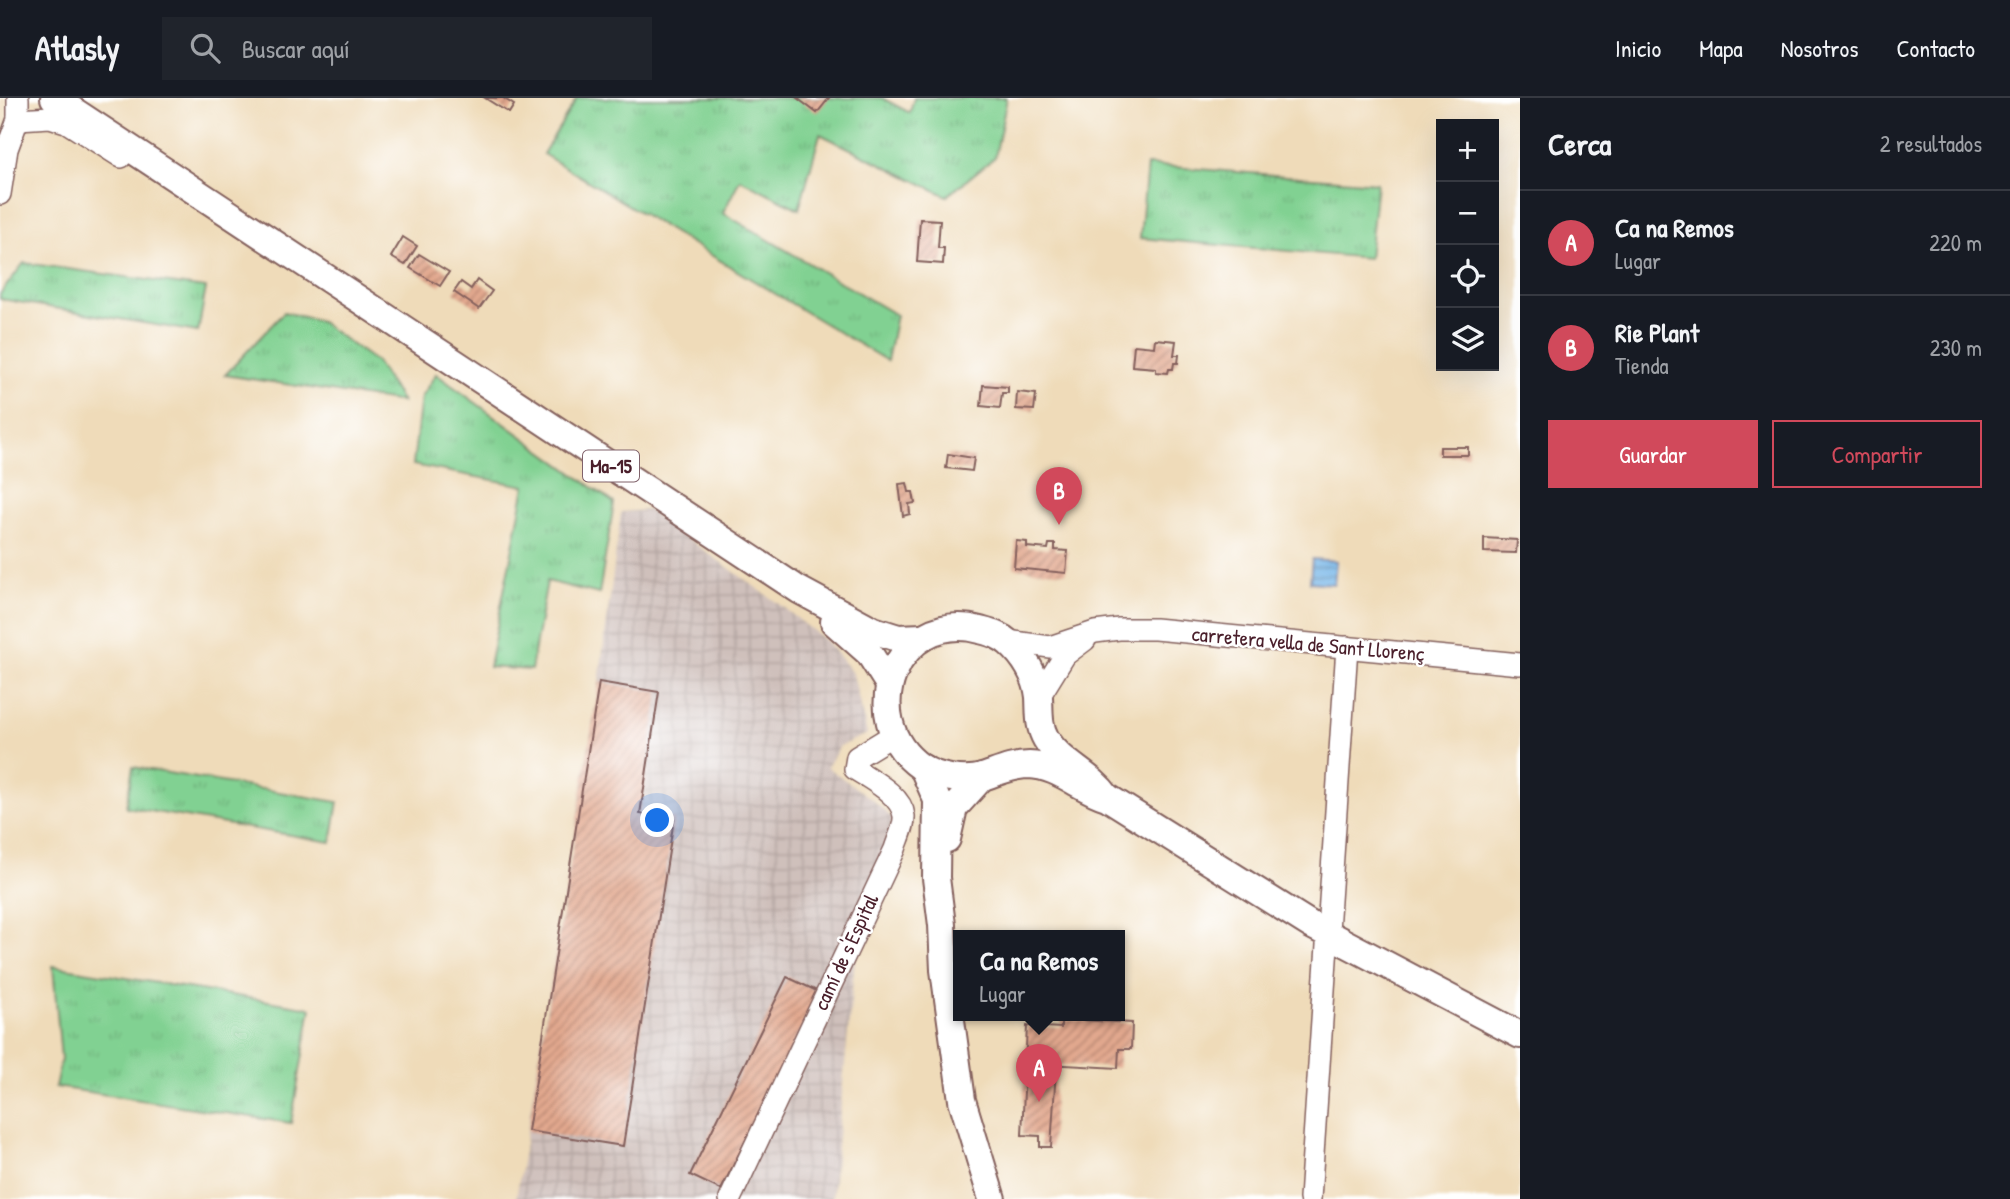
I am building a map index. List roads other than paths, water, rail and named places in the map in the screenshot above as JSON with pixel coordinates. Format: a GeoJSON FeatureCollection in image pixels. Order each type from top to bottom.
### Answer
{"type":"FeatureCollection","features":[{"type":"Feature","properties":{"kind":"main road","name":"Ma-15"},"geometry":{"type":"LineString","coordinates":[[54,98],[799,590],[873,630],[898,638],[923,638]]}},
{"type":"Feature","properties":{"kind":"main road","name":"Ma-15"},"geometry":{"type":"LineString","coordinates":[[799,590],[862,645],[888,684]]}},
{"type":"Feature","properties":{"kind":"main road","name":"Ma-15"},"geometry":{"type":"LineString","coordinates":[[888,684],[901,657],[923,638],[939,630],[967,627],[996,634],[1007,641]]}},
{"type":"Feature","properties":{"kind":"main road"},"geometry":{"type":"LineString","coordinates":[[1007,641],[1023,656],[1036,682],[1038,706],[1047,740],[1063,760],[1100,786],[1107,797]]}},
{"type":"Feature","properties":{"kind":"main road"},"geometry":{"type":"LineString","coordinates":[[888,684],[886,699],[893,735],[903,751],[923,768],[946,777],[990,774],[1031,765],[1055,770],[1094,793],[1107,797],[1326,934],[1520,1035]]}},
{"type":"Feature","properties":{"kind":"main road"},"geometry":{"type":"LineString","coordinates":[[939,893],[944,878],[950,818],[962,797],[1023,750],[1038,706]]}},
{"type":"Feature","properties":{"kind":"main road"},"geometry":{"type":"LineString","coordinates":[[923,768],[937,800],[936,878],[944,970],[962,1100],[992,1199]]}},
{"type":"Feature","properties":{"kind":"street"},"geometry":{"type":"LineString","coordinates":[[0,194],[7,149],[18,108],[66,122],[157,180],[177,178]]}},
{"type":"Feature","properties":{"kind":"street","name":"carretera vella de Sant Llorenç"},"geometry":{"type":"LineString","coordinates":[[1007,641],[1050,647],[1095,632],[1155,629],[1520,664]]}},
{"type":"Feature","properties":{"kind":"street"},"geometry":{"type":"LineString","coordinates":[[1038,706],[1065,655],[1095,632]]}},
{"type":"Feature","properties":{"kind":"street"},"geometry":{"type":"LineString","coordinates":[[1310,1199],[1326,934],[1348,648]]}},
{"type":"Feature","properties":{"kind":"street","name":"camí de s'Espital"},"geometry":{"type":"LineString","coordinates":[[730,1199],[895,849],[905,818],[902,807],[892,796],[855,769],[857,757],[893,735]]}},
{"type":"Feature","properties":{"kind":"water"},"geometry":{"type":"Polygon","coordinates":[[[1312,559],[1336,561],[1334,584],[1310,582],[1312,559]]]}},
{"type":"Feature","properties":{"kind":"place","name":"Rie Plant"},"geometry":{"type":"Point","coordinates":[1059,525]}},
{"type":"Feature","properties":{"kind":"place","name":"Ca na Remos"},"geometry":{"type":"Point","coordinates":[1039,1102]}}]}
